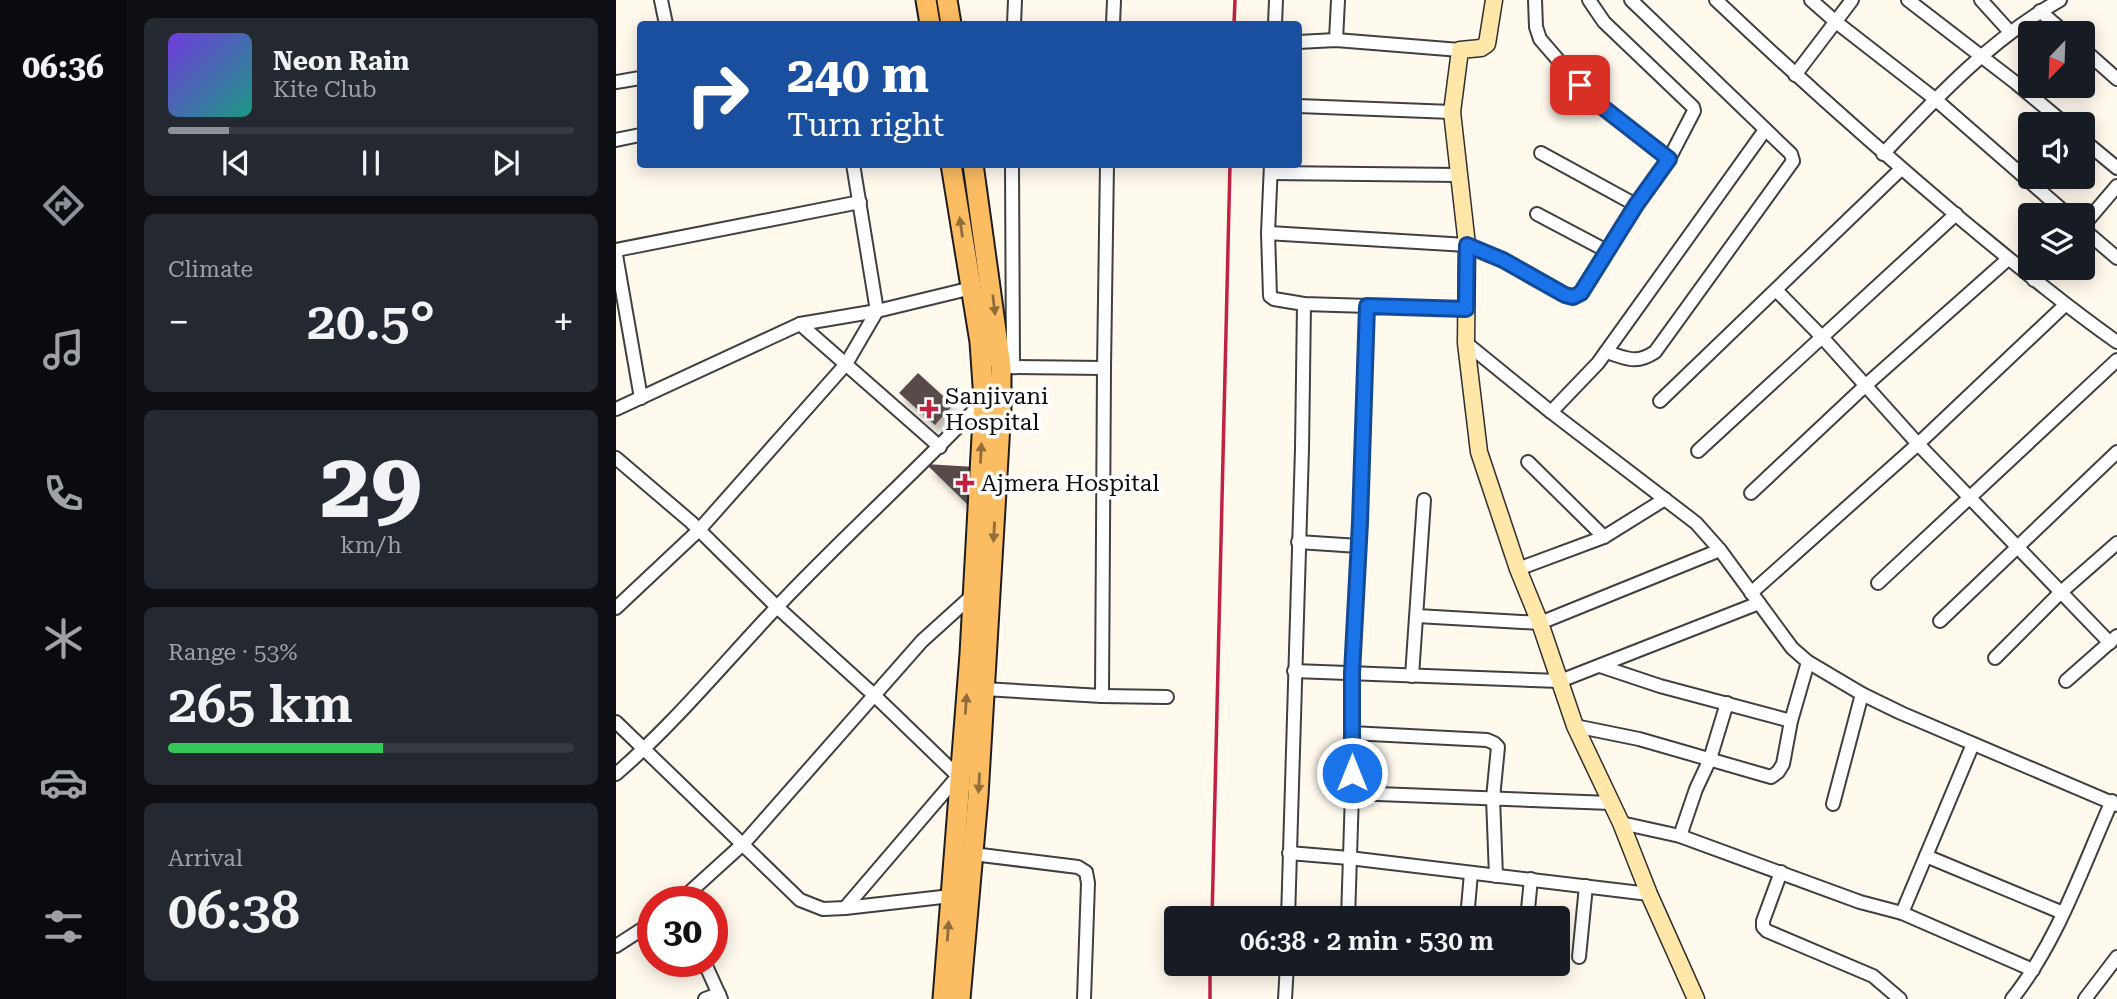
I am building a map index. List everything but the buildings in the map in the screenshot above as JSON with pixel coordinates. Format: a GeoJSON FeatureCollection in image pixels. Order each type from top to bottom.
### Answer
{"type":"FeatureCollection","features":[{"type":"Feature","properties":{"kind":"main road"},"geometry":{"type":"LineString","coordinates":[[926,0],[930,21]]}},
{"type":"Feature","properties":{"kind":"main road"},"geometry":{"type":"LineString","coordinates":[[947,0],[950,21]]}},
{"type":"Feature","properties":{"kind":"main road"},"geometry":{"type":"LineString","coordinates":[[943,999],[974,594],[984,400],[980,342],[952,168]]}},
{"type":"Feature","properties":{"kind":"main road"},"geometry":{"type":"LineString","coordinates":[[960,999],[990,612],[1001,407],[1007,367],[974,168]]}},
{"type":"Feature","properties":{"kind":"street"},"geometry":{"type":"LineString","coordinates":[[661,0],[665,21]]}},
{"type":"Feature","properties":{"kind":"street"},"geometry":{"type":"LineString","coordinates":[[1014,21],[1015,0]]}},
{"type":"Feature","properties":{"kind":"street"},"geometry":{"type":"LineString","coordinates":[[1112,21],[1114,0]]}},
{"type":"Feature","properties":{"kind":"street"},"geometry":{"type":"LineString","coordinates":[[1275,21],[1276,0]]}},
{"type":"Feature","properties":{"kind":"street"},"geometry":{"type":"LineString","coordinates":[[1336,40],[1338,0]]}},
{"type":"Feature","properties":{"kind":"street"},"geometry":{"type":"LineString","coordinates":[[1302,42],[1336,40],[1460,50],[1481,48],[1487,44],[1494,0]]}},
{"type":"Feature","properties":{"kind":"street"},"geometry":{"type":"LineString","coordinates":[[1535,0],[1536,27],[1540,39],[1596,102],[1669,159]]}},
{"type":"Feature","properties":{"kind":"street"},"geometry":{"type":"LineString","coordinates":[[1268,233],[1473,248],[1503,260],[1565,295],[1573,297],[1581,293],[1636,205],[1669,159],[1693,115],[1693,107],[1604,22],[1589,0]]}},
{"type":"Feature","properties":{"kind":"street"},"geometry":{"type":"LineString","coordinates":[[1606,352],[1635,360],[1644,359],[1655,352],[1793,161],[1791,154],[1631,0]]}},
{"type":"Feature","properties":{"kind":"street"},"geometry":{"type":"LineString","coordinates":[[1716,0],[1884,154],[2018,267]]}},
{"type":"Feature","properties":{"kind":"street"},"geometry":{"type":"LineString","coordinates":[[1811,0],[1935,99],[2054,203]]}},
{"type":"Feature","properties":{"kind":"street"},"geometry":{"type":"LineString","coordinates":[[1795,75],[1852,0]]}},
{"type":"Feature","properties":{"kind":"street"},"geometry":{"type":"LineString","coordinates":[[1908,0],[2051,112]]}},
{"type":"Feature","properties":{"kind":"street"},"geometry":{"type":"LineString","coordinates":[[1982,0],[2010,32]]}},
{"type":"Feature","properties":{"kind":"street"},"geometry":{"type":"LineString","coordinates":[[1884,154],[1935,99],[2010,32],[2060,0]]}},
{"type":"Feature","properties":{"kind":"street"},"geometry":{"type":"LineString","coordinates":[[2040,11],[2052,21]]}},
{"type":"Feature","properties":{"kind":"street"},"geometry":{"type":"LineString","coordinates":[[1460,50],[1452,112],[1459,175],[1473,248],[1466,309],[1466,343],[1479,452],[1575,726],[1621,823],[1696,999]]}},
{"type":"Feature","properties":{"kind":"street"},"geometry":{"type":"LineString","coordinates":[[2095,60],[2117,79]]}},
{"type":"Feature","properties":{"kind":"street"},"geometry":{"type":"LineString","coordinates":[[616,82],[637,78]]}},
{"type":"Feature","properties":{"kind":"street"},"geometry":{"type":"LineString","coordinates":[[1302,106],[1452,112]]}},
{"type":"Feature","properties":{"kind":"street"},"geometry":{"type":"LineString","coordinates":[[1551,412],[1594,368],[1765,130]]}},
{"type":"Feature","properties":{"kind":"street"},"geometry":{"type":"LineString","coordinates":[[616,140],[637,136]]}},
{"type":"Feature","properties":{"kind":"street"},"geometry":{"type":"LineString","coordinates":[[2095,150],[2117,168]]}},
{"type":"Feature","properties":{"kind":"street"},"geometry":{"type":"LineString","coordinates":[[1541,153],[1636,205]]}},
{"type":"Feature","properties":{"kind":"street"},"geometry":{"type":"LineString","coordinates":[[616,608],[699,530],[846,364],[877,311],[854,168]]}},
{"type":"Feature","properties":{"kind":"street"},"geometry":{"type":"LineString","coordinates":[[1012,168],[1007,367],[1104,368]]}},
{"type":"Feature","properties":{"kind":"street"},"geometry":{"type":"LineString","coordinates":[[1102,696],[1108,168]]}},
{"type":"Feature","properties":{"kind":"street"},"geometry":{"type":"LineString","coordinates":[[1459,175],[1271,169],[1268,233],[1270,296],[1304,304],[1466,309]]}},
{"type":"Feature","properties":{"kind":"street"},"geometry":{"type":"LineString","coordinates":[[1660,401],[1901,169]]}},
{"type":"Feature","properties":{"kind":"street"},"geometry":{"type":"LineString","coordinates":[[2095,212],[2117,186]]}},
{"type":"Feature","properties":{"kind":"street"},"geometry":{"type":"LineString","coordinates":[[641,398],[616,252],[860,202]]}},
{"type":"Feature","properties":{"kind":"street"},"geometry":{"type":"LineString","coordinates":[[1537,214],[1607,251]]}},
{"type":"Feature","properties":{"kind":"street"},"geometry":{"type":"LineString","coordinates":[[1699,451],[1956,214]]}},
{"type":"Feature","properties":{"kind":"street"},"geometry":{"type":"LineString","coordinates":[[2095,239],[2117,258]]}},
{"type":"Feature","properties":{"kind":"street"},"geometry":{"type":"LineString","coordinates":[[1751,493],[1866,385],[2008,259]]}},
{"type":"Feature","properties":{"kind":"street"},"geometry":{"type":"LineString","coordinates":[[2034,280],[2117,342]]}},
{"type":"Feature","properties":{"kind":"street"},"geometry":{"type":"LineString","coordinates":[[618,411],[800,324],[877,311],[972,288]]}},
{"type":"Feature","properties":{"kind":"street"},"geometry":{"type":"LineString","coordinates":[[1776,290],[2060,593],[2113,639],[2066,681]]}},
{"type":"Feature","properties":{"kind":"street"},"geometry":{"type":"LineString","coordinates":[[1288,906],[1304,304]]}},
{"type":"Feature","properties":{"kind":"street"},"geometry":{"type":"LineString","coordinates":[[1294,671],[1560,681],[1755,598],[1770,576],[1918,444],[2065,305]]}},
{"type":"Feature","properties":{"kind":"street"},"geometry":{"type":"LineString","coordinates":[[1348,906],[1352,673],[1367,306]]}},
{"type":"Feature","properties":{"kind":"street"},"geometry":{"type":"LineString","coordinates":[[800,324],[940,447]]}},
{"type":"Feature","properties":{"kind":"street"},"geometry":{"type":"LineString","coordinates":[[1466,343],[1696,523],[1720,550],[1792,648],[1808,662],[1862,694],[2027,768],[2114,803],[2063,913],[2033,970],[2012,999]]}},
{"type":"Feature","properties":{"kind":"street"},"geometry":{"type":"LineString","coordinates":[[1878,583],[2117,360]]}},
{"type":"Feature","properties":{"kind":"street"},"geometry":{"type":"LineString","coordinates":[[616,774],[644,749],[777,607],[940,447],[984,400]]}},
{"type":"Feature","properties":{"kind":"street"},"geometry":{"type":"LineString","coordinates":[[1940,621],[2117,452]]}},
{"type":"Feature","properties":{"kind":"street"},"geometry":{"type":"LineString","coordinates":[[616,458],[699,530],[959,778],[845,908]]}},
{"type":"Feature","properties":{"kind":"street"},"geometry":{"type":"LineString","coordinates":[[1528,462],[1604,537]]}},
{"type":"Feature","properties":{"kind":"street"},"geometry":{"type":"LineString","coordinates":[[1518,569],[1604,537],[1665,499]]}},
{"type":"Feature","properties":{"kind":"street"},"geometry":{"type":"LineString","coordinates":[[1412,676],[1424,500]]}},
{"type":"Feature","properties":{"kind":"street"},"geometry":{"type":"LineString","coordinates":[[1298,542],[1359,546]]}},
{"type":"Feature","properties":{"kind":"street"},"geometry":{"type":"LineString","coordinates":[[1995,658],[2060,593],[2117,543]]}},
{"type":"Feature","properties":{"kind":"street"},"geometry":{"type":"LineString","coordinates":[[1417,616],[1540,623],[1720,550]]}},
{"type":"Feature","properties":{"kind":"street"},"geometry":{"type":"LineString","coordinates":[[697,886],[744,844],[922,641],[974,594]]}},
{"type":"Feature","properties":{"kind":"street"},"geometry":{"type":"LineString","coordinates":[[1575,726],[1639,739],[1770,777],[1778,772],[1783,764],[1791,721],[1808,662]]}},
{"type":"Feature","properties":{"kind":"street"},"geometry":{"type":"LineString","coordinates":[[1600,666],[1660,686],[1791,721]]}},
{"type":"Feature","properties":{"kind":"street"},"geometry":{"type":"LineString","coordinates":[[984,689],[1167,697]]}},
{"type":"Feature","properties":{"kind":"street"},"geometry":{"type":"LineString","coordinates":[[1833,804],[1862,694]]}},
{"type":"Feature","properties":{"kind":"street"},"geometry":{"type":"LineString","coordinates":[[1680,836],[1696,789],[1710,759],[1727,702]]}},
{"type":"Feature","properties":{"kind":"street"},"geometry":{"type":"LineString","coordinates":[[616,722],[800,900],[822,909],[951,896]]}},
{"type":"Feature","properties":{"kind":"street"},"geometry":{"type":"LineString","coordinates":[[1352,733],[1487,740],[1493,743],[1497,747],[1493,798],[1496,876]]}},
{"type":"Feature","properties":{"kind":"street"},"geometry":{"type":"LineString","coordinates":[[1902,913],[1973,744]]}},
{"type":"Feature","properties":{"kind":"street"},"geometry":{"type":"LineString","coordinates":[[1352,793],[1611,803]]}},
{"type":"Feature","properties":{"kind":"street"},"geometry":{"type":"LineString","coordinates":[[1621,823],[1680,836],[1860,902],[1902,913],[2033,970]]}},
{"type":"Feature","properties":{"kind":"street"},"geometry":{"type":"LineString","coordinates":[[1289,853],[1649,894]]}},
{"type":"Feature","properties":{"kind":"street"},"geometry":{"type":"LineString","coordinates":[[973,854],[1078,867],[1086,872],[1088,883],[1084,999]]}},
{"type":"Feature","properties":{"kind":"street"},"geometry":{"type":"LineString","coordinates":[[1926,856],[2063,913]]}},
{"type":"Feature","properties":{"kind":"street"},"geometry":{"type":"LineString","coordinates":[[1781,872],[1763,927],[1873,976],[1899,999]]}},
{"type":"Feature","properties":{"kind":"street"},"geometry":{"type":"LineString","coordinates":[[1468,906],[1471,873]]}},
{"type":"Feature","properties":{"kind":"street"},"geometry":{"type":"LineString","coordinates":[[1528,906],[1531,879]]}},
{"type":"Feature","properties":{"kind":"street"},"geometry":{"type":"LineString","coordinates":[[1579,957],[1586,886]]}},
{"type":"Feature","properties":{"kind":"street"},"geometry":{"type":"LineString","coordinates":[[616,946],[637,932]]}},
{"type":"Feature","properties":{"kind":"street"},"geometry":{"type":"LineString","coordinates":[[2085,999],[2117,957]]}},
{"type":"Feature","properties":{"kind":"street"},"geometry":{"type":"LineString","coordinates":[[1285,999],[1286,976]]}},
{"type":"Feature","properties":{"kind":"street"},"geometry":{"type":"LineString","coordinates":[[705,999],[720,996],[711,977]]}},
{"type":"Feature","properties":{"kind":"railway"},"geometry":{"type":"LineString","coordinates":[[1234,21],[1235,0]]}},
{"type":"Feature","properties":{"kind":"railway"},"geometry":{"type":"LineString","coordinates":[[1212,906],[1230,168]]}},
{"type":"Feature","properties":{"kind":"railway"},"geometry":{"type":"LineString","coordinates":[[1210,976],[1210,999]]}},
{"type":"Feature","properties":{"kind":"place","name":"Sanjivani Hospital"},"geometry":{"type":"Point","coordinates":[929,409]}},
{"type":"Feature","properties":{"kind":"place","name":"Ajmera Hospital"},"geometry":{"type":"Point","coordinates":[965,483]}},
{"type":"Feature","properties":{"kind":"route"},"geometry":{"type":"LineString","coordinates":[[1352,773],[1352,673],[1367,306],[1466,309],[1467,245],[1503,260],[1565,295],[1573,297],[1581,293],[1636,205],[1669,159],[1596,102],[1580,85]]}}]}
